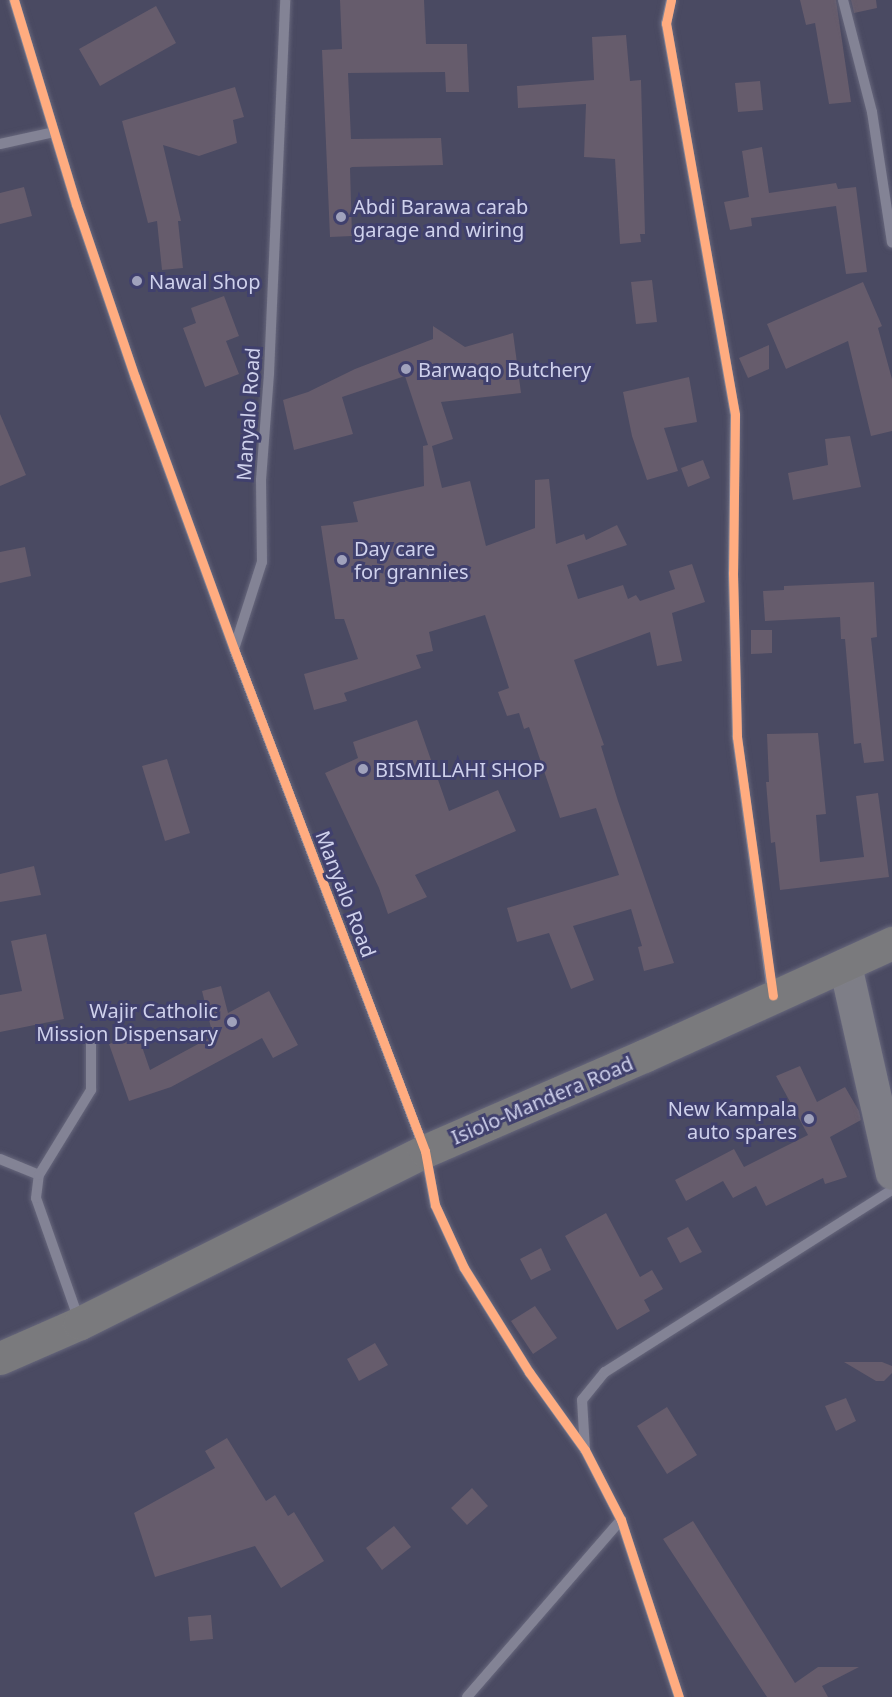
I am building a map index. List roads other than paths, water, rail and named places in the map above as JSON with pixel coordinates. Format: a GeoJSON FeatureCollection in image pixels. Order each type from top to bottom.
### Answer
{"type":"FeatureCollection","features":[{"type":"Feature","properties":{"kind":"highway","name":"Isiolo-Mandera Road"},"geometry":{"type":"LineString","coordinates":[[0,1358],[80,1323],[425,1151],[892,943]]}},
{"type":"Feature","properties":{"kind":"main road"},"geometry":{"type":"LineString","coordinates":[[845,965],[892,1173]]}},
{"type":"Feature","properties":{"kind":"street"},"geometry":{"type":"LineString","coordinates":[[14,0],[76,204],[234,649]]}},
{"type":"Feature","properties":{"kind":"street","name":"Manyalo Road"},"geometry":{"type":"LineString","coordinates":[[285,0],[270,362],[261,480],[262,562],[234,649],[425,1151],[435,1204],[464,1268],[529,1372],[585,1450],[621,1520],[679,1697]]}},
{"type":"Feature","properties":{"kind":"street"},"geometry":{"type":"LineString","coordinates":[[671,0],[666,23],[735,415],[733,573],[737,737],[773,996]]}},
{"type":"Feature","properties":{"kind":"street"},"geometry":{"type":"LineString","coordinates":[[843,0],[872,112],[892,242]]}},
{"type":"Feature","properties":{"kind":"street"},"geometry":{"type":"LineString","coordinates":[[0,144],[54,132]]}},
{"type":"Feature","properties":{"kind":"street"},"geometry":{"type":"LineString","coordinates":[[80,1323],[36,1198],[39,1175],[91,1090],[91,1044]]}},
{"type":"Feature","properties":{"kind":"street"},"geometry":{"type":"LineString","coordinates":[[0,1159],[39,1175]]}},
{"type":"Feature","properties":{"kind":"street"},"geometry":{"type":"LineString","coordinates":[[585,1450],[582,1400],[605,1372],[892,1191]]}},
{"type":"Feature","properties":{"kind":"street"},"geometry":{"type":"LineString","coordinates":[[467,1697],[621,1520]]}},
{"type":"Feature","properties":{"kind":"place","name":"Abdi Barawa carab garage and wiring"},"geometry":{"type":"Point","coordinates":[341,217]}},
{"type":"Feature","properties":{"kind":"place","name":"Nawal Shop"},"geometry":{"type":"Point","coordinates":[137,281]}},
{"type":"Feature","properties":{"kind":"place","name":"Barwaqo Butchery"},"geometry":{"type":"Point","coordinates":[406,369]}},
{"type":"Feature","properties":{"kind":"place","name":"Day care for grannies"},"geometry":{"type":"Point","coordinates":[342,560]}},
{"type":"Feature","properties":{"kind":"place","name":"BISMILLAHI SHOP"},"geometry":{"type":"Point","coordinates":[363,769]}},
{"type":"Feature","properties":{"kind":"place","name":"Wajir Catholic Mission Dispensary"},"geometry":{"type":"Point","coordinates":[232,1022]}},
{"type":"Feature","properties":{"kind":"place","name":"New Kampala auto spares"},"geometry":{"type":"Point","coordinates":[809,1119]}}]}
